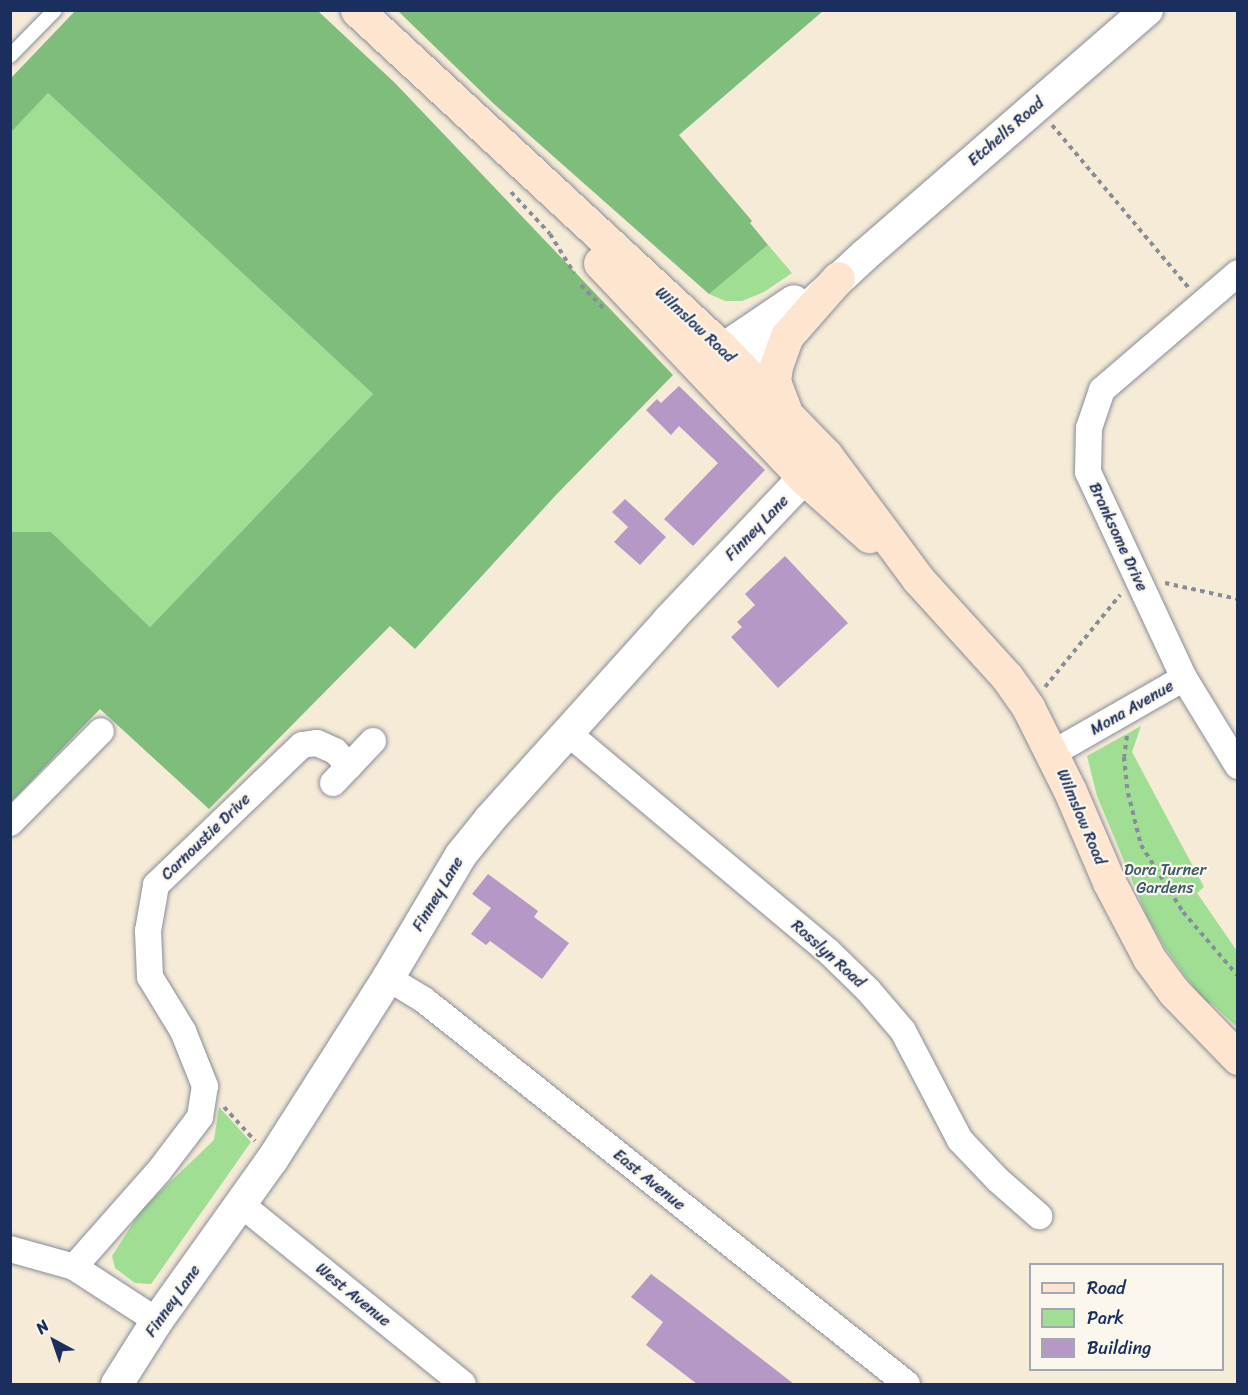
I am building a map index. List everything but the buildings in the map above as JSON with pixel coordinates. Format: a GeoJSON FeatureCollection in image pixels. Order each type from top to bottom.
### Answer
{"type":"FeatureCollection","features":[{"type":"Feature","properties":{"kind":"main road","name":"Wilmslow Road"},"geometry":{"type":"LineString","coordinates":[[357,10],[447,94],[816,467],[1006,677],[1028,707],[1053,753],[1109,882],[1149,958],[1174,992],[1238,1058]]}},
{"type":"Feature","properties":{"kind":"main road"},"geometry":{"type":"LineString","coordinates":[[785,410],[774,381],[776,366],[786,336],[838,278]]}},
{"type":"Feature","properties":{"kind":"main road","name":"Wilmslow Road"},"geometry":{"type":"LineString","coordinates":[[720,369],[785,410],[816,467]]}},
{"type":"Feature","properties":{"kind":"street","name":"Etchells Road"},"geometry":{"type":"LineString","coordinates":[[720,369],[838,278],[1147,10]]}},
{"type":"Feature","properties":{"kind":"street","name":"Etchells Road"},"geometry":{"type":"LineString","coordinates":[[720,369],[865,255]]}},
{"type":"Feature","properties":{"kind":"street","name":"Branksome Drive"},"geometry":{"type":"LineString","coordinates":[[1184,678],[1088,472],[1089,428],[1102,390],[1238,273]]}},
{"type":"Feature","properties":{"kind":"street","name":"Finney Lane"},"geometry":{"type":"LineString","coordinates":[[117,1384],[157,1321],[272,1160],[388,978],[461,855],[490,819],[669,620],[816,467]]}},
{"type":"Feature","properties":{"kind":"street","name":"Mona Avenue"},"geometry":{"type":"LineString","coordinates":[[1053,753],[1184,678],[1238,766]]}},
{"type":"Feature","properties":{"kind":"street"},"geometry":{"type":"LineString","coordinates":[[10,823],[100,731]]}},
{"type":"Feature","properties":{"kind":"street","name":"Rosslyn Road"},"geometry":{"type":"LineString","coordinates":[[568,733],[828,951],[868,990],[903,1031],[960,1140],[998,1180],[1039,1216]]}},
{"type":"Feature","properties":{"kind":"street","name":"Carnoustie Drive"},"geometry":{"type":"LineString","coordinates":[[206,1086],[183,1031],[150,976],[147,931],[156,885],[302,746],[317,743],[335,751],[341,774],[373,741]]}},
{"type":"Feature","properties":{"kind":"street","name":"East Avenue"},"geometry":{"type":"LineString","coordinates":[[388,978],[424,1000],[907,1384]]}},
{"type":"Feature","properties":{"kind":"street"},"geometry":{"type":"LineString","coordinates":[[75,1267],[159,1172],[200,1117],[206,1086]]}},
{"type":"Feature","properties":{"kind":"street","name":"West Avenue"},"geometry":{"type":"LineString","coordinates":[[242,1205],[464,1384]]}},
{"type":"Feature","properties":{"kind":"street"},"geometry":{"type":"LineString","coordinates":[[10,1249],[75,1267],[157,1321]]}},
{"type":"Feature","properties":{"kind":"lane"},"geometry":{"type":"LineString","coordinates":[[10,56],[55,10]]}},
{"type":"Feature","properties":{"kind":"path"},"geometry":{"type":"LineString","coordinates":[[1036,106],[1202,303]]}},
{"type":"Feature","properties":{"kind":"path"},"geometry":{"type":"LineString","coordinates":[[503,183],[550,234],[585,291],[609,314]]}},
{"type":"Feature","properties":{"kind":"path"},"geometry":{"type":"LineString","coordinates":[[1028,707],[1135,576],[1238,599]]}},
{"type":"Feature","properties":{"kind":"path"},"geometry":{"type":"LineString","coordinates":[[1123,713],[1129,727],[1124,757],[1128,793],[1141,845],[1177,904],[1238,976]]}},
{"type":"Feature","properties":{"kind":"path"},"geometry":{"type":"LineString","coordinates":[[206,1086],[272,1160]]}},
{"type":"Feature","properties":{"kind":"green space"},"geometry":{"type":"Polygon","coordinates":[[[75,11],[318,11],[395,83],[673,375],[556,495],[415,649],[390,626],[209,809],[100,709],[11,802],[11,532],[51,532],[150,627],[373,394],[48,93],[11,132],[11,78],[75,11]]]}},
{"type":"Feature","properties":{"kind":"green space"},"geometry":{"type":"Polygon","coordinates":[[[398,11],[823,11],[679,135],[752,221],[750,223],[768,245],[709,294],[494,104],[398,11]]]}},
{"type":"Feature","properties":{"kind":"green space"},"geometry":{"type":"Polygon","coordinates":[[[48,93],[373,394],[150,627],[51,532],[11,532],[10,132],[48,93]]]}},
{"type":"Feature","properties":{"kind":"green space"},"geometry":{"type":"Polygon","coordinates":[[[768,245],[792,273],[764,292],[742,301],[725,301],[709,294],[768,245]]]}},
{"type":"Feature","properties":{"kind":"green space","name":"Dora Turner Gardens"},"geometry":{"type":"Polygon","coordinates":[[[1141,726],[1132,752],[1204,887],[1197,893],[1237,951],[1237,1027],[1211,1003],[1205,1003],[1164,946],[1147,916],[1097,796],[1087,756],[1141,726]]]}},
{"type":"Feature","properties":{"kind":"green space"},"geometry":{"type":"Polygon","coordinates":[[[219,1107],[251,1142],[151,1284],[135,1283],[115,1268],[112,1256],[142,1209],[214,1140],[219,1107]]]}}]}
